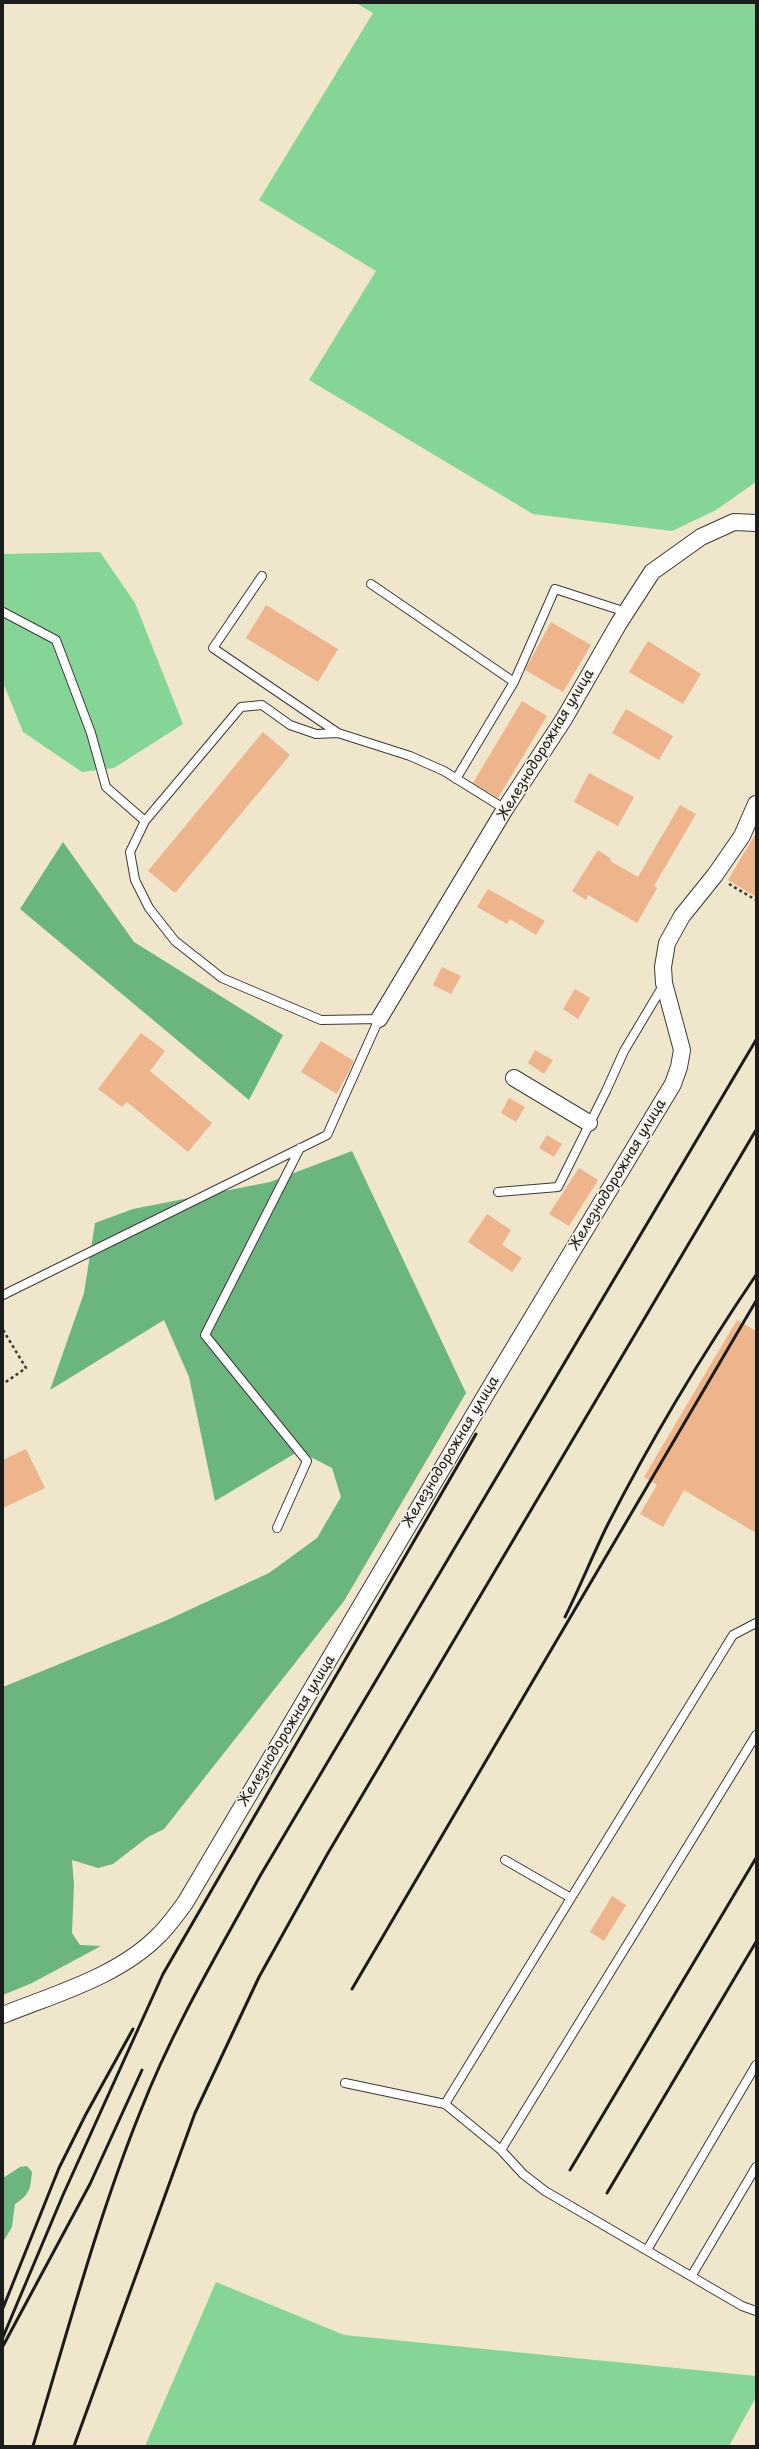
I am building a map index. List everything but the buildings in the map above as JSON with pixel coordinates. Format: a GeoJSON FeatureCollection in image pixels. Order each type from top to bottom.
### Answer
{"type":"FeatureCollection","features":[{"type":"Feature","properties":{"kind":"street","name":"Железнодорожная улица"},"geometry":{"type":"LineString","coordinates":[[379,1019],[505,809],[564,719],[626,612],[652,572],[701,537],[734,522],[756,523]]}},
{"type":"Feature","properties":{"kind":"street","name":"Железнодорожная улица"},"geometry":{"type":"LineString","coordinates":[[3,2015],[92,1979],[130,1958],[160,1935],[185,1903],[484,1398],[673,1084],[679,1067],[682,1050],[664,983],[663,966],[667,943],[682,916],[715,875],[742,836],[756,804]]}},
{"type":"Feature","properties":{"kind":"street"},"geometry":{"type":"LineString","coordinates":[[514,1078],[589,1123]]}},
{"type":"Feature","properties":{"kind":"lane"},"geometry":{"type":"LineString","coordinates":[[262,576],[214,648],[338,733],[410,756],[456,779],[505,809]]}},
{"type":"Feature","properties":{"kind":"lane"},"geometry":{"type":"LineString","coordinates":[[371,584],[514,682]]}},
{"type":"Feature","properties":{"kind":"lane"},"geometry":{"type":"LineString","coordinates":[[456,779],[514,682],[555,590],[626,612]]}},
{"type":"Feature","properties":{"kind":"lane"},"geometry":{"type":"LineString","coordinates":[[3,612],[56,640],[91,733],[106,787],[145,821]]}},
{"type":"Feature","properties":{"kind":"lane"},"geometry":{"type":"LineString","coordinates":[[3,1295],[327,1135],[379,1019],[321,1020],[222,978],[175,941],[149,908],[135,880],[130,852],[145,821],[241,707],[262,705],[290,725],[316,734],[338,733]]}},
{"type":"Feature","properties":{"kind":"lane"},"geometry":{"type":"LineString","coordinates":[[498,1192],[558,1187],[624,1051],[664,983]]}},
{"type":"Feature","properties":{"kind":"lane"},"geometry":{"type":"LineString","coordinates":[[277,1528],[307,1461],[205,1335],[300,1148]]}},
{"type":"Feature","properties":{"kind":"lane"},"geometry":{"type":"LineString","coordinates":[[445,2104],[733,1635],[756,1623]]}},
{"type":"Feature","properties":{"kind":"lane"},"geometry":{"type":"LineString","coordinates":[[501,2150],[756,1735]]}},
{"type":"Feature","properties":{"kind":"lane"},"geometry":{"type":"LineString","coordinates":[[504,1860],[571,1898]]}},
{"type":"Feature","properties":{"kind":"lane"},"geometry":{"type":"LineString","coordinates":[[647,2250],[756,2065]]}},
{"type":"Feature","properties":{"kind":"lane"},"geometry":{"type":"LineString","coordinates":[[345,2083],[445,2104],[501,2150],[524,2174],[545,2191],[742,2306],[756,2311]]}},
{"type":"Feature","properties":{"kind":"lane"},"geometry":{"type":"LineString","coordinates":[[692,2276],[756,2167]]}},
{"type":"Feature","properties":{"kind":"path"},"geometry":{"type":"LineString","coordinates":[[715,875],[756,900]]}},
{"type":"Feature","properties":{"kind":"path"},"geometry":{"type":"LineString","coordinates":[[3,1330],[26,1368],[3,1384]]}},
{"type":"Feature","properties":{"kind":"green space"},"geometry":{"type":"Polygon","coordinates":[[[356,3],[756,3],[756,482],[716,510],[672,531],[533,514],[309,380],[376,271],[259,200],[373,13],[356,3]]]}},
{"type":"Feature","properties":{"kind":"green space"},"geometry":{"type":"Polygon","coordinates":[[[100,552],[135,603],[183,724],[114,768],[82,772],[23,732],[3,682],[3,554],[100,552]]]}},
{"type":"Feature","properties":{"kind":"green space"},"geometry":{"type":"Polygon","coordinates":[[[63,842],[134,942],[283,1035],[249,1100],[20,909],[63,842]]]}},
{"type":"Feature","properties":{"kind":"green space"},"geometry":{"type":"Polygon","coordinates":[[[352,1151],[466,1393],[344,1601],[164,1829],[148,1837],[113,1864],[98,1868],[72,1860],[74,1885],[72,1933],[80,1945],[101,1946],[32,1983],[3,1995],[3,1687],[165,1621],[269,1573],[317,1538],[341,1497],[332,1468],[299,1451],[215,1501],[189,1377],[164,1320],[50,1390],[84,1293],[95,1223],[133,1209],[270,1182],[352,1151]]]}},
{"type":"Feature","properties":{"kind":"green space"},"geometry":{"type":"Polygon","coordinates":[[[27,2166],[32,2172],[30,2187],[24,2197],[15,2204],[12,2227],[3,2242],[3,2178],[20,2167],[27,2166]]]}},
{"type":"Feature","properties":{"kind":"green space"},"geometry":{"type":"Polygon","coordinates":[[[216,2282],[344,2335],[756,2376],[756,2397],[729,2446],[145,2446],[216,2282]]]}},
{"type":"Feature","properties":{"kind":"railway"},"geometry":{"type":"LineString","coordinates":[[33,2446],[83,2277],[110,2193],[141,2110],[167,2050],[182,2020],[212,1962],[260,1876],[756,1040]]}},
{"type":"Feature","properties":{"kind":"railway"},"geometry":{"type":"LineString","coordinates":[[74,2446],[195,2113],[259,1977],[328,1853],[756,1130]]}},
{"type":"Feature","properties":{"kind":"railway"},"geometry":{"type":"LineString","coordinates":[[565,1617],[608,1524],[642,1460],[697,1366],[756,1275]]}},
{"type":"Feature","properties":{"kind":"railway"},"geometry":{"type":"LineString","coordinates":[[352,1989],[756,1301]]}},
{"type":"Feature","properties":{"kind":"railway"},"geometry":{"type":"LineString","coordinates":[[3,2337],[63,2195],[163,1974],[476,1434]]}},
{"type":"Feature","properties":{"kind":"railway"},"geometry":{"type":"LineString","coordinates":[[570,2170],[756,1858]]}},
{"type":"Feature","properties":{"kind":"railway"},"geometry":{"type":"LineString","coordinates":[[607,2193],[756,1942]]}},
{"type":"Feature","properties":{"kind":"railway"},"geometry":{"type":"LineString","coordinates":[[3,2308],[59,2168],[86,2114],[133,2029]]}},
{"type":"Feature","properties":{"kind":"railway"},"geometry":{"type":"LineString","coordinates":[[3,2346],[90,2184],[142,2070]]}}]}
